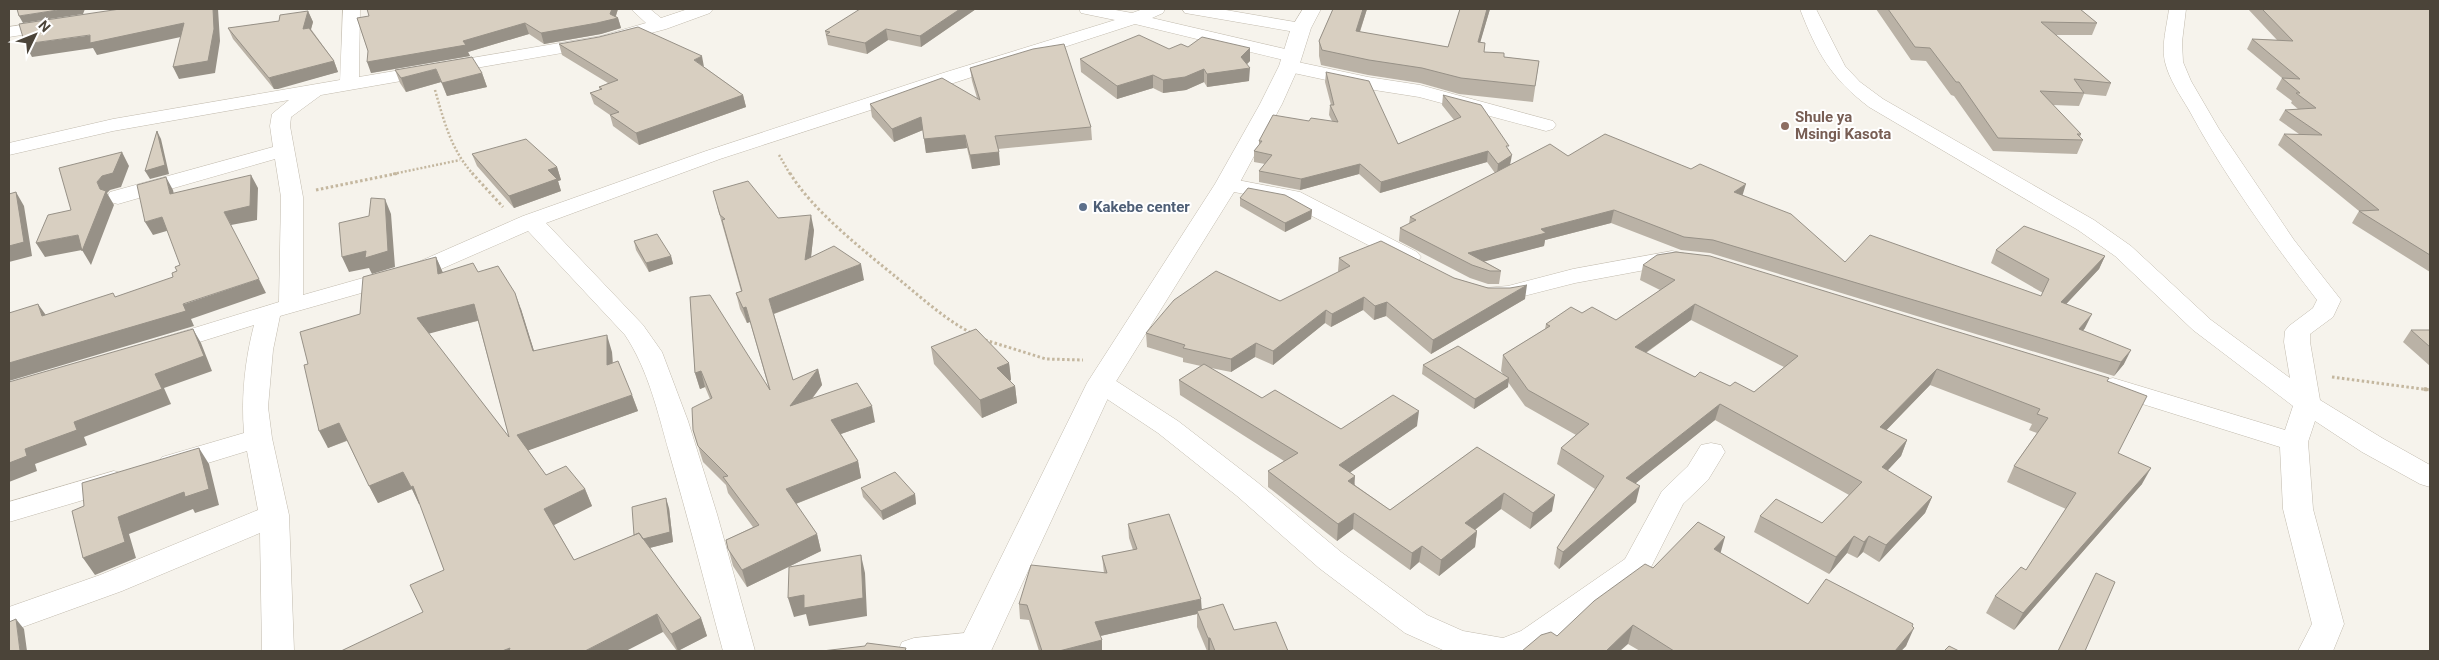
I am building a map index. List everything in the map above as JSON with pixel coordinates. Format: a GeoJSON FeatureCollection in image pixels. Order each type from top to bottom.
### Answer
{"type":"FeatureCollection","features":[{"type":"Feature","properties":{"kind":"street"},"geometry":{"type":"LineString","coordinates":[[349,86],[351,9]]}},
{"type":"Feature","properties":{"kind":"street"},"geometry":{"type":"LineString","coordinates":[[639,9],[660,25]]}},
{"type":"Feature","properties":{"kind":"street"},"geometry":{"type":"LineString","coordinates":[[9,149],[113,125],[349,86],[602,41],[660,25],[704,9]]}},
{"type":"Feature","properties":{"kind":"street"},"geometry":{"type":"LineString","coordinates":[[1086,9],[1209,34],[1291,61],[1368,83],[1420,91],[1546,125]]}},
{"type":"Feature","properties":{"kind":"street"},"geometry":{"type":"LineString","coordinates":[[141,351],[280,308],[424,268],[458,256],[529,222],[768,137],[950,76],[1114,27],[1157,9]]}},
{"type":"Feature","properties":{"kind":"street"},"geometry":{"type":"LineString","coordinates":[[914,651],[974,648],[1108,372],[1227,184],[1271,104],[1291,61],[1306,19],[1190,9]]}},
{"type":"Feature","properties":{"kind":"street"},"geometry":{"type":"LineString","coordinates":[[1808,9],[1838,68],[1853,86],[1876,103],[2018,184],[2123,251],[2202,325],[2307,404],[2372,445],[2430,477]]}},
{"type":"Feature","properties":{"kind":"street"},"geometry":{"type":"LineString","coordinates":[[2178,9],[2173,42],[2174,62],[2182,81],[2209,129],[2286,244],[2329,300],[2324,312],[2298,332],[2307,404],[2294,442],[2298,509],[2328,624],[2319,646],[2314,651]]}},
{"type":"Feature","properties":{"kind":"street"},"geometry":{"type":"LineString","coordinates":[[9,32],[68,22]]}},
{"type":"Feature","properties":{"kind":"street"},"geometry":{"type":"LineString","coordinates":[[278,651],[274,515],[258,438],[256,384],[260,350],[280,308],[292,197],[280,126],[282,114],[295,104],[320,90]]}},
{"type":"Feature","properties":{"kind":"street"},"geometry":{"type":"LineString","coordinates":[[118,197],[284,150]]}},
{"type":"Feature","properties":{"kind":"street"},"geometry":{"type":"LineString","coordinates":[[1227,184],[1292,197],[1426,266]]}},
{"type":"Feature","properties":{"kind":"street"},"geometry":{"type":"LineString","coordinates":[[529,222],[634,330],[649,352],[683,448],[739,651]]}},
{"type":"Feature","properties":{"kind":"street"},"geometry":{"type":"LineString","coordinates":[[1469,287],[1486,293],[1508,293],[1573,276],[1663,259],[1700,261]]}},
{"type":"Feature","properties":{"kind":"street"},"geometry":{"type":"LineString","coordinates":[[1108,372],[1168,428],[1247,489],[1330,560],[1416,624],[1458,643],[1504,651],[1533,640],[1636,567],[1672,498],[1698,473],[1711,452]]}},
{"type":"Feature","properties":{"kind":"street"},"geometry":{"type":"LineString","coordinates":[[2096,381],[2294,442]]}},
{"type":"Feature","properties":{"kind":"street"},"geometry":{"type":"LineString","coordinates":[[9,512],[258,438]]}},
{"type":"Feature","properties":{"kind":"street"},"geometry":{"type":"LineString","coordinates":[[9,620],[111,583],[274,515]]}},
{"type":"Feature","properties":{"kind":"path"},"geometry":{"type":"LineString","coordinates":[[429,72],[451,143],[460,160],[497,203],[529,222]]}},
{"type":"Feature","properties":{"kind":"path"},"geometry":{"type":"LineString","coordinates":[[768,137],[797,185],[854,242],[952,323],[985,340],[1046,359],[1108,372]]}},
{"type":"Feature","properties":{"kind":"path"},"geometry":{"type":"LineString","coordinates":[[292,197],[348,182],[460,160]]}},
{"type":"Feature","properties":{"kind":"path"},"geometry":{"type":"LineString","coordinates":[[2302,373],[2401,388],[2430,390]]}},
{"type":"Feature","properties":{"kind":"building"},"geometry":{"type":"Polygon","coordinates":[[[17,9],[64,9],[19,16],[17,9]]]}},
{"type":"Feature","properties":{"kind":"building"},"geometry":{"type":"Polygon","coordinates":[[[120,9],[213,9],[214,29],[208,61],[173,67],[184,23],[90,43],[90,35],[25,44],[19,24],[120,9]]]}},
{"type":"Feature","properties":{"kind":"building"},"geometry":{"type":"Polygon","coordinates":[[[367,9],[612,9],[610,14],[618,18],[541,33],[525,23],[463,41],[466,45],[367,62],[368,51],[357,18],[369,16],[367,9]]]}},
{"type":"Feature","properties":{"kind":"building"},"geometry":{"type":"Polygon","coordinates":[[[860,9],[960,9],[920,36],[886,29],[865,43],[826,35],[830,32],[825,31],[860,9]]]}},
{"type":"Feature","properties":{"kind":"building"},"geometry":{"type":"Polygon","coordinates":[[[1333,9],[1363,9],[1356,31],[1448,47],[1460,9],[1487,9],[1478,42],[1485,43],[1484,52],[1504,53],[1504,57],[1539,61],[1535,86],[1461,78],[1422,68],[1369,60],[1322,50],[1319,41],[1333,9]]]}},
{"type":"Feature","properties":{"kind":"building"},"geometry":{"type":"Polygon","coordinates":[[[1888,9],[2080,9],[2097,23],[2041,22],[2111,83],[2074,79],[2084,93],[2040,91],[2081,134],[2077,134],[2083,140],[1998,138],[1959,82],[1956,82],[1930,48],[1915,47],[1888,9]]]}},
{"type":"Feature","properties":{"kind":"building"},"geometry":{"type":"Polygon","coordinates":[[[2262,9],[2430,9],[2430,255],[2359,211],[2379,210],[2284,134],[2322,135],[2285,110],[2316,108],[2296,93],[2300,93],[2282,78],[2300,79],[2252,39],[2293,41],[2262,9]]]}},
{"type":"Feature","properties":{"kind":"building"},"geometry":{"type":"Polygon","coordinates":[[[308,11],[303,29],[309,28],[334,61],[269,78],[228,28],[279,21],[280,15],[308,11]]]}},
{"type":"Feature","properties":{"kind":"building"},"geometry":{"type":"Polygon","coordinates":[[[638,27],[702,56],[694,60],[743,95],[636,133],[610,115],[619,112],[590,93],[602,89],[599,87],[618,80],[559,44],[599,37],[638,27]]]}},
{"type":"Feature","properties":{"kind":"building"},"geometry":{"type":"Polygon","coordinates":[[[1139,35],[1169,49],[1181,44],[1188,47],[1202,37],[1250,48],[1241,57],[1250,68],[1207,74],[1204,69],[1185,77],[1163,80],[1153,75],[1117,86],[1080,59],[1139,35]]]}},
{"type":"Feature","properties":{"kind":"building"},"geometry":{"type":"Polygon","coordinates":[[[1064,44],[1091,127],[995,136],[999,152],[970,155],[965,135],[924,139],[921,117],[892,129],[870,104],[942,78],[980,100],[970,68],[1033,49],[1064,44]]]}},
{"type":"Feature","properties":{"kind":"building"},"geometry":{"type":"Polygon","coordinates":[[[472,57],[482,73],[442,83],[436,69],[401,78],[395,70],[472,57]]]}},
{"type":"Feature","properties":{"kind":"building"},"geometry":{"type":"Polygon","coordinates":[[[1326,72],[1369,81],[1398,144],[1461,117],[1443,95],[1481,105],[1509,146],[1506,146],[1512,155],[1498,164],[1488,151],[1381,182],[1360,164],[1301,179],[1259,171],[1272,155],[1254,151],[1262,141],[1259,141],[1273,115],[1309,121],[1311,118],[1338,122],[1330,105],[1334,105],[1326,72]]]}},
{"type":"Feature","properties":{"kind":"building"},"geometry":{"type":"Polygon","coordinates":[[[157,131],[165,165],[145,171],[157,131]]]}},
{"type":"Feature","properties":{"kind":"building"},"geometry":{"type":"Polygon","coordinates":[[[1605,134],[1691,169],[1700,164],[1746,184],[1734,192],[1791,214],[1845,262],[1870,235],[2041,296],[2049,279],[1996,250],[2024,226],[2105,256],[2061,302],[2092,314],[2079,329],[2131,350],[2121,362],[1713,240],[1684,237],[1614,210],[1541,229],[1546,233],[1468,253],[1501,271],[1490,271],[1472,265],[1400,228],[1416,220],[1410,217],[1550,144],[1568,156],[1605,134]]]}},
{"type":"Feature","properties":{"kind":"building"},"geometry":{"type":"Polygon","coordinates":[[[526,139],[557,167],[548,170],[557,179],[509,196],[472,154],[526,139]]]}},
{"type":"Feature","properties":{"kind":"building"},"geometry":{"type":"Polygon","coordinates":[[[122,152],[113,173],[102,176],[97,182],[100,189],[106,191],[82,251],[78,235],[36,243],[48,215],[71,210],[59,168],[122,152]]]}},
{"type":"Feature","properties":{"kind":"building"},"geometry":{"type":"Polygon","coordinates":[[[251,175],[250,206],[224,212],[259,279],[183,304],[186,311],[9,363],[9,313],[38,304],[42,316],[113,293],[115,297],[173,277],[172,273],[177,271],[175,267],[180,265],[162,217],[145,222],[137,185],[166,177],[170,194],[251,175]]]}},
{"type":"Feature","properties":{"kind":"building"},"geometry":{"type":"Polygon","coordinates":[[[748,181],[778,218],[811,215],[805,260],[834,246],[861,264],[769,299],[793,380],[818,369],[790,406],[857,383],[872,406],[831,420],[858,461],[786,489],[817,534],[742,570],[728,549],[726,540],[759,525],[723,477],[728,476],[698,446],[693,430],[692,408],[712,398],[701,371],[695,373],[690,297],[710,295],[770,390],[746,307],[743,308],[736,293],[742,291],[722,220],[725,219],[720,215],[713,191],[748,181]]]}},
{"type":"Feature","properties":{"kind":"building"},"geometry":{"type":"Polygon","coordinates":[[[1248,188],[1285,195],[1312,210],[1285,223],[1240,198],[1248,188]]]}},
{"type":"Feature","properties":{"kind":"building"},"geometry":{"type":"Polygon","coordinates":[[[16,192],[24,242],[9,246],[9,194],[16,192]]]}},
{"type":"Feature","properties":{"kind":"building"},"geometry":{"type":"Polygon","coordinates":[[[371,198],[385,199],[388,251],[365,258],[366,251],[342,257],[339,223],[369,216],[371,198]]]}},
{"type":"Feature","properties":{"kind":"building"},"geometry":{"type":"Polygon","coordinates":[[[657,234],[671,256],[646,263],[634,241],[657,234]]]}},
{"type":"Feature","properties":{"kind":"building"},"geometry":{"type":"Polygon","coordinates":[[[1381,241],[1454,278],[1488,288],[1510,288],[1527,285],[1433,340],[1387,302],[1375,306],[1364,297],[1332,314],[1326,310],[1273,351],[1256,343],[1231,359],[1183,348],[1185,345],[1146,333],[1174,300],[1216,271],[1280,301],[1350,266],[1339,258],[1381,241]]]}},
{"type":"Feature","properties":{"kind":"building"},"geometry":{"type":"Polygon","coordinates":[[[1676,252],[1710,256],[2109,378],[2107,381],[2147,396],[2118,453],[2151,468],[2023,613],[1995,596],[2021,567],[2026,570],[2076,493],[2014,466],[2048,418],[2037,414],[2040,409],[1937,369],[1880,427],[1907,440],[1882,467],[1932,497],[1886,545],[1869,536],[1864,542],[1854,536],[1836,557],[1760,516],[1776,499],[1822,523],[1862,482],[1720,404],[1626,478],[1640,486],[1563,552],[1557,548],[1604,476],[1561,448],[1589,424],[1528,390],[1503,355],[1550,326],[1546,324],[1571,307],[1582,313],[1592,307],[1616,320],[1675,280],[1643,265],[1657,255],[1676,252]],[[1695,304],[1635,347],[1695,377],[1700,372],[1730,386],[1735,382],[1754,392],[1798,356],[1695,304]]]}},
{"type":"Feature","properties":{"kind":"building"},"geometry":{"type":"Polygon","coordinates":[[[436,257],[438,274],[473,263],[478,272],[498,266],[515,293],[533,351],[607,335],[607,365],[618,361],[632,395],[517,435],[546,475],[566,466],[585,489],[544,509],[574,560],[639,533],[701,618],[671,634],[657,614],[585,651],[509,651],[510,648],[502,651],[341,651],[423,612],[410,585],[444,570],[413,486],[411,487],[403,472],[369,486],[339,423],[319,431],[304,365],[308,364],[300,332],[360,314],[363,277],[436,257]],[[474,304],[417,318],[509,437],[474,304]]]}},
{"type":"Feature","properties":{"kind":"building"},"geometry":{"type":"Polygon","coordinates":[[[193,329],[204,356],[155,374],[162,389],[74,422],[77,430],[25,449],[27,456],[9,463],[9,382],[193,329]]]}},
{"type":"Feature","properties":{"kind":"building"},"geometry":{"type":"Polygon","coordinates":[[[976,329],[1009,363],[997,368],[1015,386],[980,400],[931,347],[976,329]]]}},
{"type":"Feature","properties":{"kind":"building"},"geometry":{"type":"Polygon","coordinates":[[[2411,330],[2430,330],[2430,347],[2411,330]]]}},
{"type":"Feature","properties":{"kind":"building"},"geometry":{"type":"Polygon","coordinates":[[[1458,346],[1509,378],[1475,399],[1423,365],[1458,346]]]}},
{"type":"Feature","properties":{"kind":"building"},"geometry":{"type":"Polygon","coordinates":[[[1204,364],[1262,398],[1275,390],[1341,429],[1393,395],[1419,411],[1339,465],[1355,476],[1348,481],[1390,510],[1477,447],[1555,495],[1533,513],[1504,493],[1465,523],[1477,531],[1441,560],[1422,546],[1412,553],[1354,513],[1338,524],[1268,471],[1298,453],[1179,380],[1204,364]]]}},
{"type":"Feature","properties":{"kind":"building"},"geometry":{"type":"Polygon","coordinates":[[[199,448],[209,489],[185,497],[184,492],[118,517],[125,542],[83,558],[72,511],[84,506],[82,483],[199,448]]]}},
{"type":"Feature","properties":{"kind":"building"},"geometry":{"type":"Polygon","coordinates":[[[895,472],[915,494],[881,511],[861,488],[895,472]]]}},
{"type":"Feature","properties":{"kind":"building"},"geometry":{"type":"Polygon","coordinates":[[[666,498],[670,532],[643,539],[639,533],[634,535],[632,507],[666,498]]]}},
{"type":"Feature","properties":{"kind":"building"},"geometry":{"type":"Polygon","coordinates":[[[1169,514],[1201,599],[1095,622],[1102,640],[1059,651],[1042,651],[1027,605],[1019,604],[1031,565],[1107,573],[1102,556],[1137,549],[1128,524],[1169,514]]]}},
{"type":"Feature","properties":{"kind":"building"},"geometry":{"type":"Polygon","coordinates":[[[1698,522],[1725,537],[1714,549],[1808,604],[1826,579],[1913,624],[1914,628],[1895,651],[1674,651],[1633,625],[1606,651],[1522,651],[1541,635],[1551,632],[1557,636],[1594,601],[1645,564],[1653,568],[1698,522]]]}},
{"type":"Feature","properties":{"kind":"building"},"geometry":{"type":"Polygon","coordinates":[[[861,555],[863,598],[804,608],[804,595],[788,598],[789,567],[861,555]]]}},
{"type":"Feature","properties":{"kind":"building"},"geometry":{"type":"Polygon","coordinates":[[[2096,573],[2115,582],[2085,651],[2058,651],[2096,573]]]}},
{"type":"Feature","properties":{"kind":"building"},"geometry":{"type":"Polygon","coordinates":[[[1223,604],[1234,630],[1276,622],[1288,651],[1215,651],[1197,611],[1223,604]]]}},
{"type":"Feature","properties":{"kind":"building"},"geometry":{"type":"Polygon","coordinates":[[[16,619],[20,651],[9,651],[9,622],[16,619]]]}},
{"type":"Feature","properties":{"kind":"building"},"geometry":{"type":"Polygon","coordinates":[[[867,643],[906,648],[905,651],[822,651],[865,646],[867,643]]]}},
{"type":"Feature","properties":{"kind":"building"},"geometry":{"type":"Polygon","coordinates":[[[1949,646],[1959,651],[1944,651],[1949,646]]]}},
{"type":"Feature","properties":{"kind":"place","name":"Shule ya Msingi Kasota"},"geometry":{"type":"Point","coordinates":[1785,126]}},
{"type":"Feature","properties":{"kind":"place","name":"Kakebe center"},"geometry":{"type":"Point","coordinates":[1083,207]}}]}
